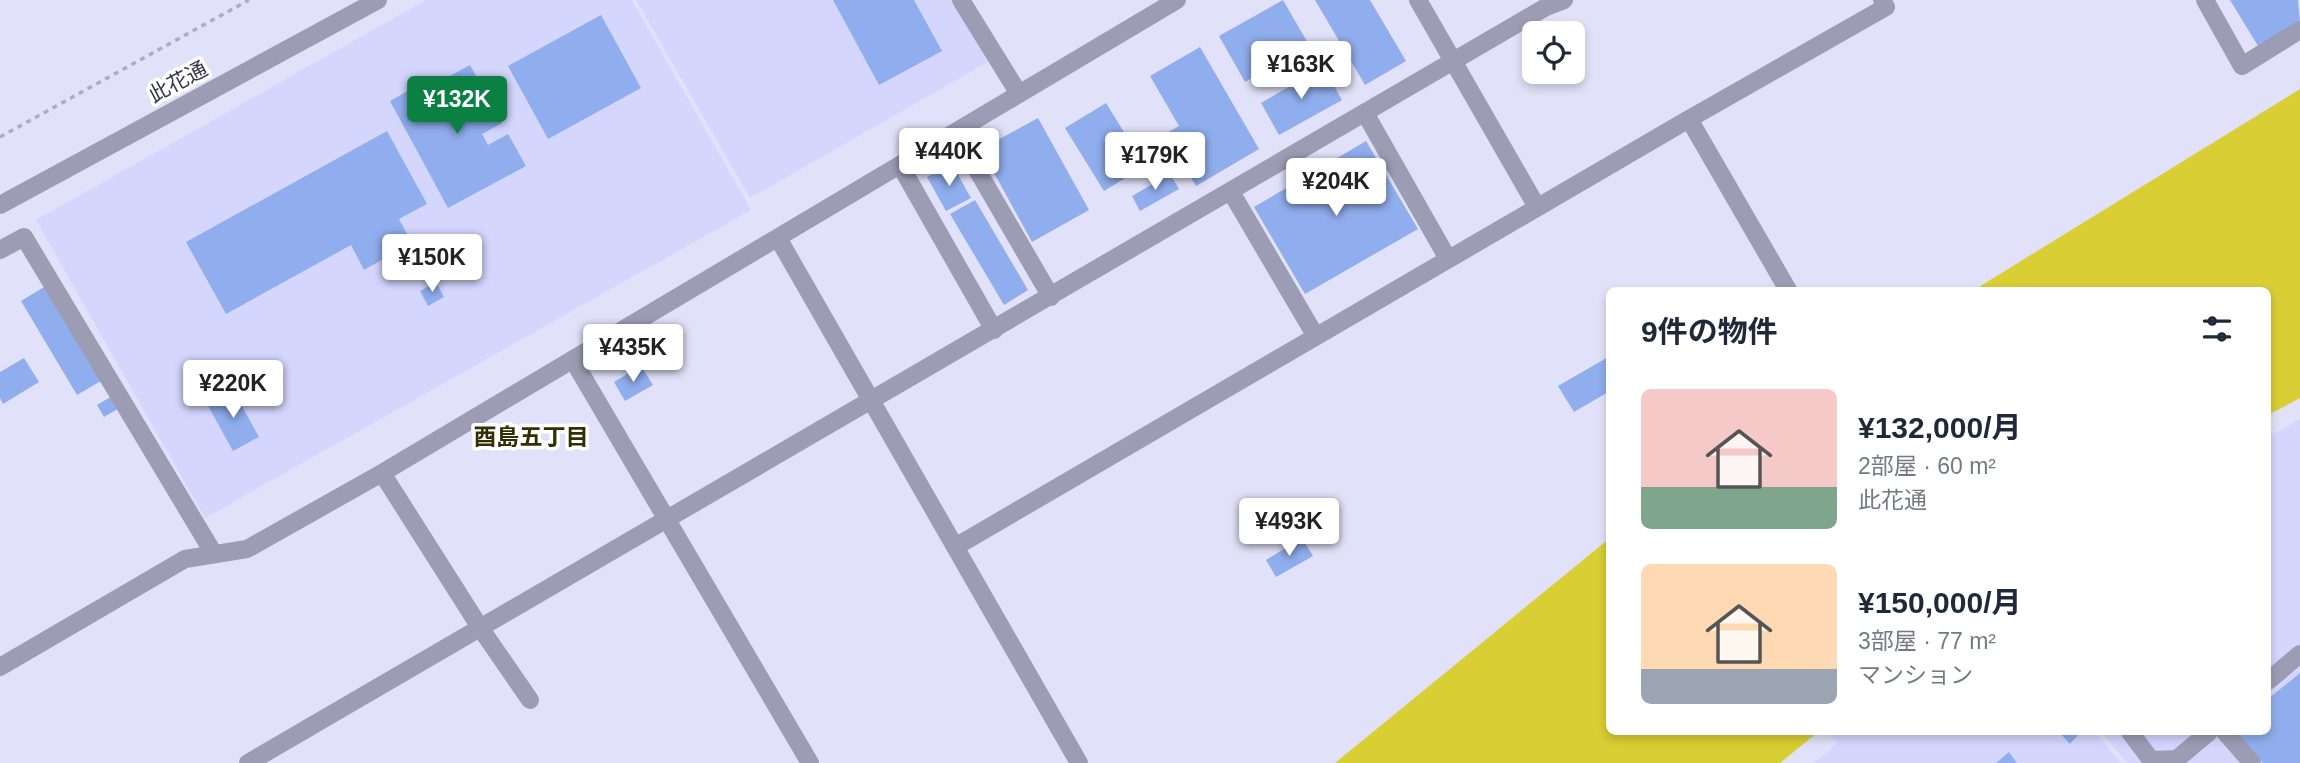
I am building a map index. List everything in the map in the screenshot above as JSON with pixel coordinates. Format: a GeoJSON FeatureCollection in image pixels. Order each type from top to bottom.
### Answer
{"type":"FeatureCollection","features":[{"type":"Feature","properties":{"kind":"street","name":"此花通"},"geometry":{"type":"LineString","coordinates":[[0,205],[378,0]]}},
{"type":"Feature","properties":{"kind":"street"},"geometry":{"type":"LineString","coordinates":[[961,0],[1018,94]]}},
{"type":"Feature","properties":{"kind":"street"},"geometry":{"type":"LineString","coordinates":[[0,667],[185,559],[247,549],[382,473],[1177,0]]}},
{"type":"Feature","properties":{"kind":"street"},"geometry":{"type":"LineString","coordinates":[[1418,0],[1537,207]]}},
{"type":"Feature","properties":{"kind":"street"},"geometry":{"type":"LineString","coordinates":[[248,763],[1564,0]]}},
{"type":"Feature","properties":{"kind":"street"},"geometry":{"type":"LineString","coordinates":[[955,547],[1315,335],[1886,7],[1882,0]]}},
{"type":"Feature","properties":{"kind":"street"},"geometry":{"type":"LineString","coordinates":[[2205,0],[2242,66],[2300,30]]}},
{"type":"Feature","properties":{"kind":"street"},"geometry":{"type":"LineString","coordinates":[[1365,113],[1448,259]]}},
{"type":"Feature","properties":{"kind":"street"},"geometry":{"type":"LineString","coordinates":[[1689,119],[1786,287]]}},
{"type":"Feature","properties":{"kind":"street"},"geometry":{"type":"LineString","coordinates":[[955,132],[1051,297]]}},
{"type":"Feature","properties":{"kind":"street"},"geometry":{"type":"LineString","coordinates":[[900,165],[994,330]]}},
{"type":"Feature","properties":{"kind":"street"},"geometry":{"type":"LineString","coordinates":[[1231,191],[1315,335]]}},
{"type":"Feature","properties":{"kind":"street"},"geometry":{"type":"LineString","coordinates":[[0,250],[24,237],[214,554]]}},
{"type":"Feature","properties":{"kind":"street"},"geometry":{"type":"LineString","coordinates":[[778,237],[1079,763]]}},
{"type":"Feature","properties":{"kind":"street"},"geometry":{"type":"LineString","coordinates":[[573,360],[810,763]]}},
{"type":"Feature","properties":{"kind":"street"},"geometry":{"type":"LineString","coordinates":[[382,473],[481,629],[530,700]]}},
{"type":"Feature","properties":{"kind":"street"},"geometry":{"type":"LineString","coordinates":[[2271,678],[2300,654]]}},
{"type":"Feature","properties":{"kind":"street"},"geometry":{"type":"LineString","coordinates":[[2132,735],[2151,760],[2177,759],[2205,735]]}},
{"type":"Feature","properties":{"kind":"street"},"geometry":{"type":"LineString","coordinates":[[2228,735],[2252,763]]}},
{"type":"Feature","properties":{"kind":"path"},"geometry":{"type":"LineString","coordinates":[[0,137],[249,0]]}},
{"type":"Feature","properties":{"kind":"shaded area"},"geometry":{"type":"Polygon","coordinates":[[[426,0],[632,0],[751,210],[205,518],[36,220],[426,0]]]}},
{"type":"Feature","properties":{"kind":"shaded area"},"geometry":{"type":"Polygon","coordinates":[[[636,0],[952,0],[988,62],[750,198],[636,0]]]}},
{"type":"Feature","properties":{"kind":"shaded area"},"geometry":{"type":"Polygon","coordinates":[[[2300,89],[2300,398],[2271,413],[2271,287],[1979,287],[2300,89]]]}},
{"type":"Feature","properties":{"kind":"shaded area"},"geometry":{"type":"Polygon","coordinates":[[[2300,419],[2300,763],[2127,763],[2104,735],[2271,735],[2271,435],[2300,419]]]}},
{"type":"Feature","properties":{"kind":"shaded area"},"geometry":{"type":"Polygon","coordinates":[[[1606,541],[1606,735],[1814,735],[1780,763],[1335,763],[1606,541]]]}},
{"type":"Feature","properties":{"kind":"shaded area"},"geometry":{"type":"Polygon","coordinates":[[[1830,735],[2098,735],[2121,763],[1814,763],[1837,744],[1830,735]]]}},
{"type":"Feature","properties":{"kind":"building"},"geometry":{"type":"Polygon","coordinates":[[[833,0],[914,0],[942,51],[879,85],[833,0]]]}},
{"type":"Feature","properties":{"kind":"building"},"geometry":{"type":"Polygon","coordinates":[[[1283,0],[1309,45],[1245,82],[1219,36],[1283,0]]]}},
{"type":"Feature","properties":{"kind":"building"},"geometry":{"type":"Polygon","coordinates":[[[1315,0],[1370,0],[1406,61],[1365,85],[1315,0]]]}},
{"type":"Feature","properties":{"kind":"building"},"geometry":{"type":"Polygon","coordinates":[[[2230,0],[2298,0],[2300,22],[2258,46],[2230,0]]]}},
{"type":"Feature","properties":{"kind":"building"},"geometry":{"type":"Polygon","coordinates":[[[601,15],[641,88],[548,139],[508,66],[601,15]]]}},
{"type":"Feature","properties":{"kind":"building"},"geometry":{"type":"Polygon","coordinates":[[[1200,47],[1259,149],[1196,186],[1165,134],[1179,126],[1150,76],[1200,47]]]}},
{"type":"Feature","properties":{"kind":"building"},"geometry":{"type":"Polygon","coordinates":[[[470,65],[502,123],[482,134],[488,145],[508,134],[526,166],[448,208],[390,101],[420,84],[424,90],[470,65]]]}},
{"type":"Feature","properties":{"kind":"building"},"geometry":{"type":"Polygon","coordinates":[[[1323,67],[1342,100],[1279,135],[1261,103],[1323,67]]]}},
{"type":"Feature","properties":{"kind":"building"},"geometry":{"type":"Polygon","coordinates":[[[1106,103],[1145,166],[1104,191],[1065,128],[1106,103]]]}},
{"type":"Feature","properties":{"kind":"building"},"geometry":{"type":"Polygon","coordinates":[[[1038,118],[1089,210],[1032,242],[981,149],[1038,118]]]}},
{"type":"Feature","properties":{"kind":"building"},"geometry":{"type":"Polygon","coordinates":[[[387,131],[427,204],[399,219],[412,243],[364,270],[351,245],[226,314],[186,242],[387,131]]]}},
{"type":"Feature","properties":{"kind":"building"},"geometry":{"type":"Polygon","coordinates":[[[1366,141],[1418,229],[1305,294],[1254,207],[1366,141]]]}},
{"type":"Feature","properties":{"kind":"building"},"geometry":{"type":"Polygon","coordinates":[[[952,164],[971,198],[946,211],[927,177],[952,164]]]}},
{"type":"Feature","properties":{"kind":"building"},"geometry":{"type":"Polygon","coordinates":[[[1170,174],[1179,189],[1140,211],[1132,196],[1170,174]]]}},
{"type":"Feature","properties":{"kind":"building"},"geometry":{"type":"Polygon","coordinates":[[[975,200],[1028,290],[1004,305],[950,214],[975,200]]]}},
{"type":"Feature","properties":{"kind":"building"},"geometry":{"type":"Polygon","coordinates":[[[436,282],[444,297],[428,306],[420,291],[436,282]]]}},
{"type":"Feature","properties":{"kind":"building"},"geometry":{"type":"Polygon","coordinates":[[[49,284],[106,378],[77,395],[21,301],[49,284]]]}},
{"type":"Feature","properties":{"kind":"building"},"geometry":{"type":"Polygon","coordinates":[[[24,358],[39,382],[3,404],[0,398],[0,372],[24,358]]]}},
{"type":"Feature","properties":{"kind":"building"},"geometry":{"type":"Polygon","coordinates":[[[1606,358],[1606,393],[1574,412],[1558,386],[1606,358]]]}},
{"type":"Feature","properties":{"kind":"building"},"geometry":{"type":"Polygon","coordinates":[[[641,366],[653,385],[625,401],[614,382],[641,366]]]}},
{"type":"Feature","properties":{"kind":"building"},"geometry":{"type":"Polygon","coordinates":[[[233,390],[259,437],[233,451],[207,404],[233,390]]]}},
{"type":"Feature","properties":{"kind":"building"},"geometry":{"type":"Polygon","coordinates":[[[114,395],[121,407],[104,417],[97,405],[114,395]]]}},
{"type":"Feature","properties":{"kind":"building"},"geometry":{"type":"Polygon","coordinates":[[[1302,538],[1313,556],[1276,577],[1266,560],[1302,538]]]}},
{"type":"Feature","properties":{"kind":"building"},"geometry":{"type":"Polygon","coordinates":[[[2300,673],[2300,763],[2263,763],[2240,735],[2271,735],[2271,697],[2300,673]]]}},
{"type":"Feature","properties":{"kind":"building"},"geometry":{"type":"Polygon","coordinates":[[[2062,735],[2078,735],[2070,744],[2062,735]]]}},
{"type":"Feature","properties":{"kind":"building"},"geometry":{"type":"Polygon","coordinates":[[[2009,752],[2017,763],[1996,763],[2009,752]]]}},
{"type":"Feature","properties":{"kind":"district","name":"酉島五丁目"},"geometry":{"type":"Point","coordinates":[531,437]}}]}
